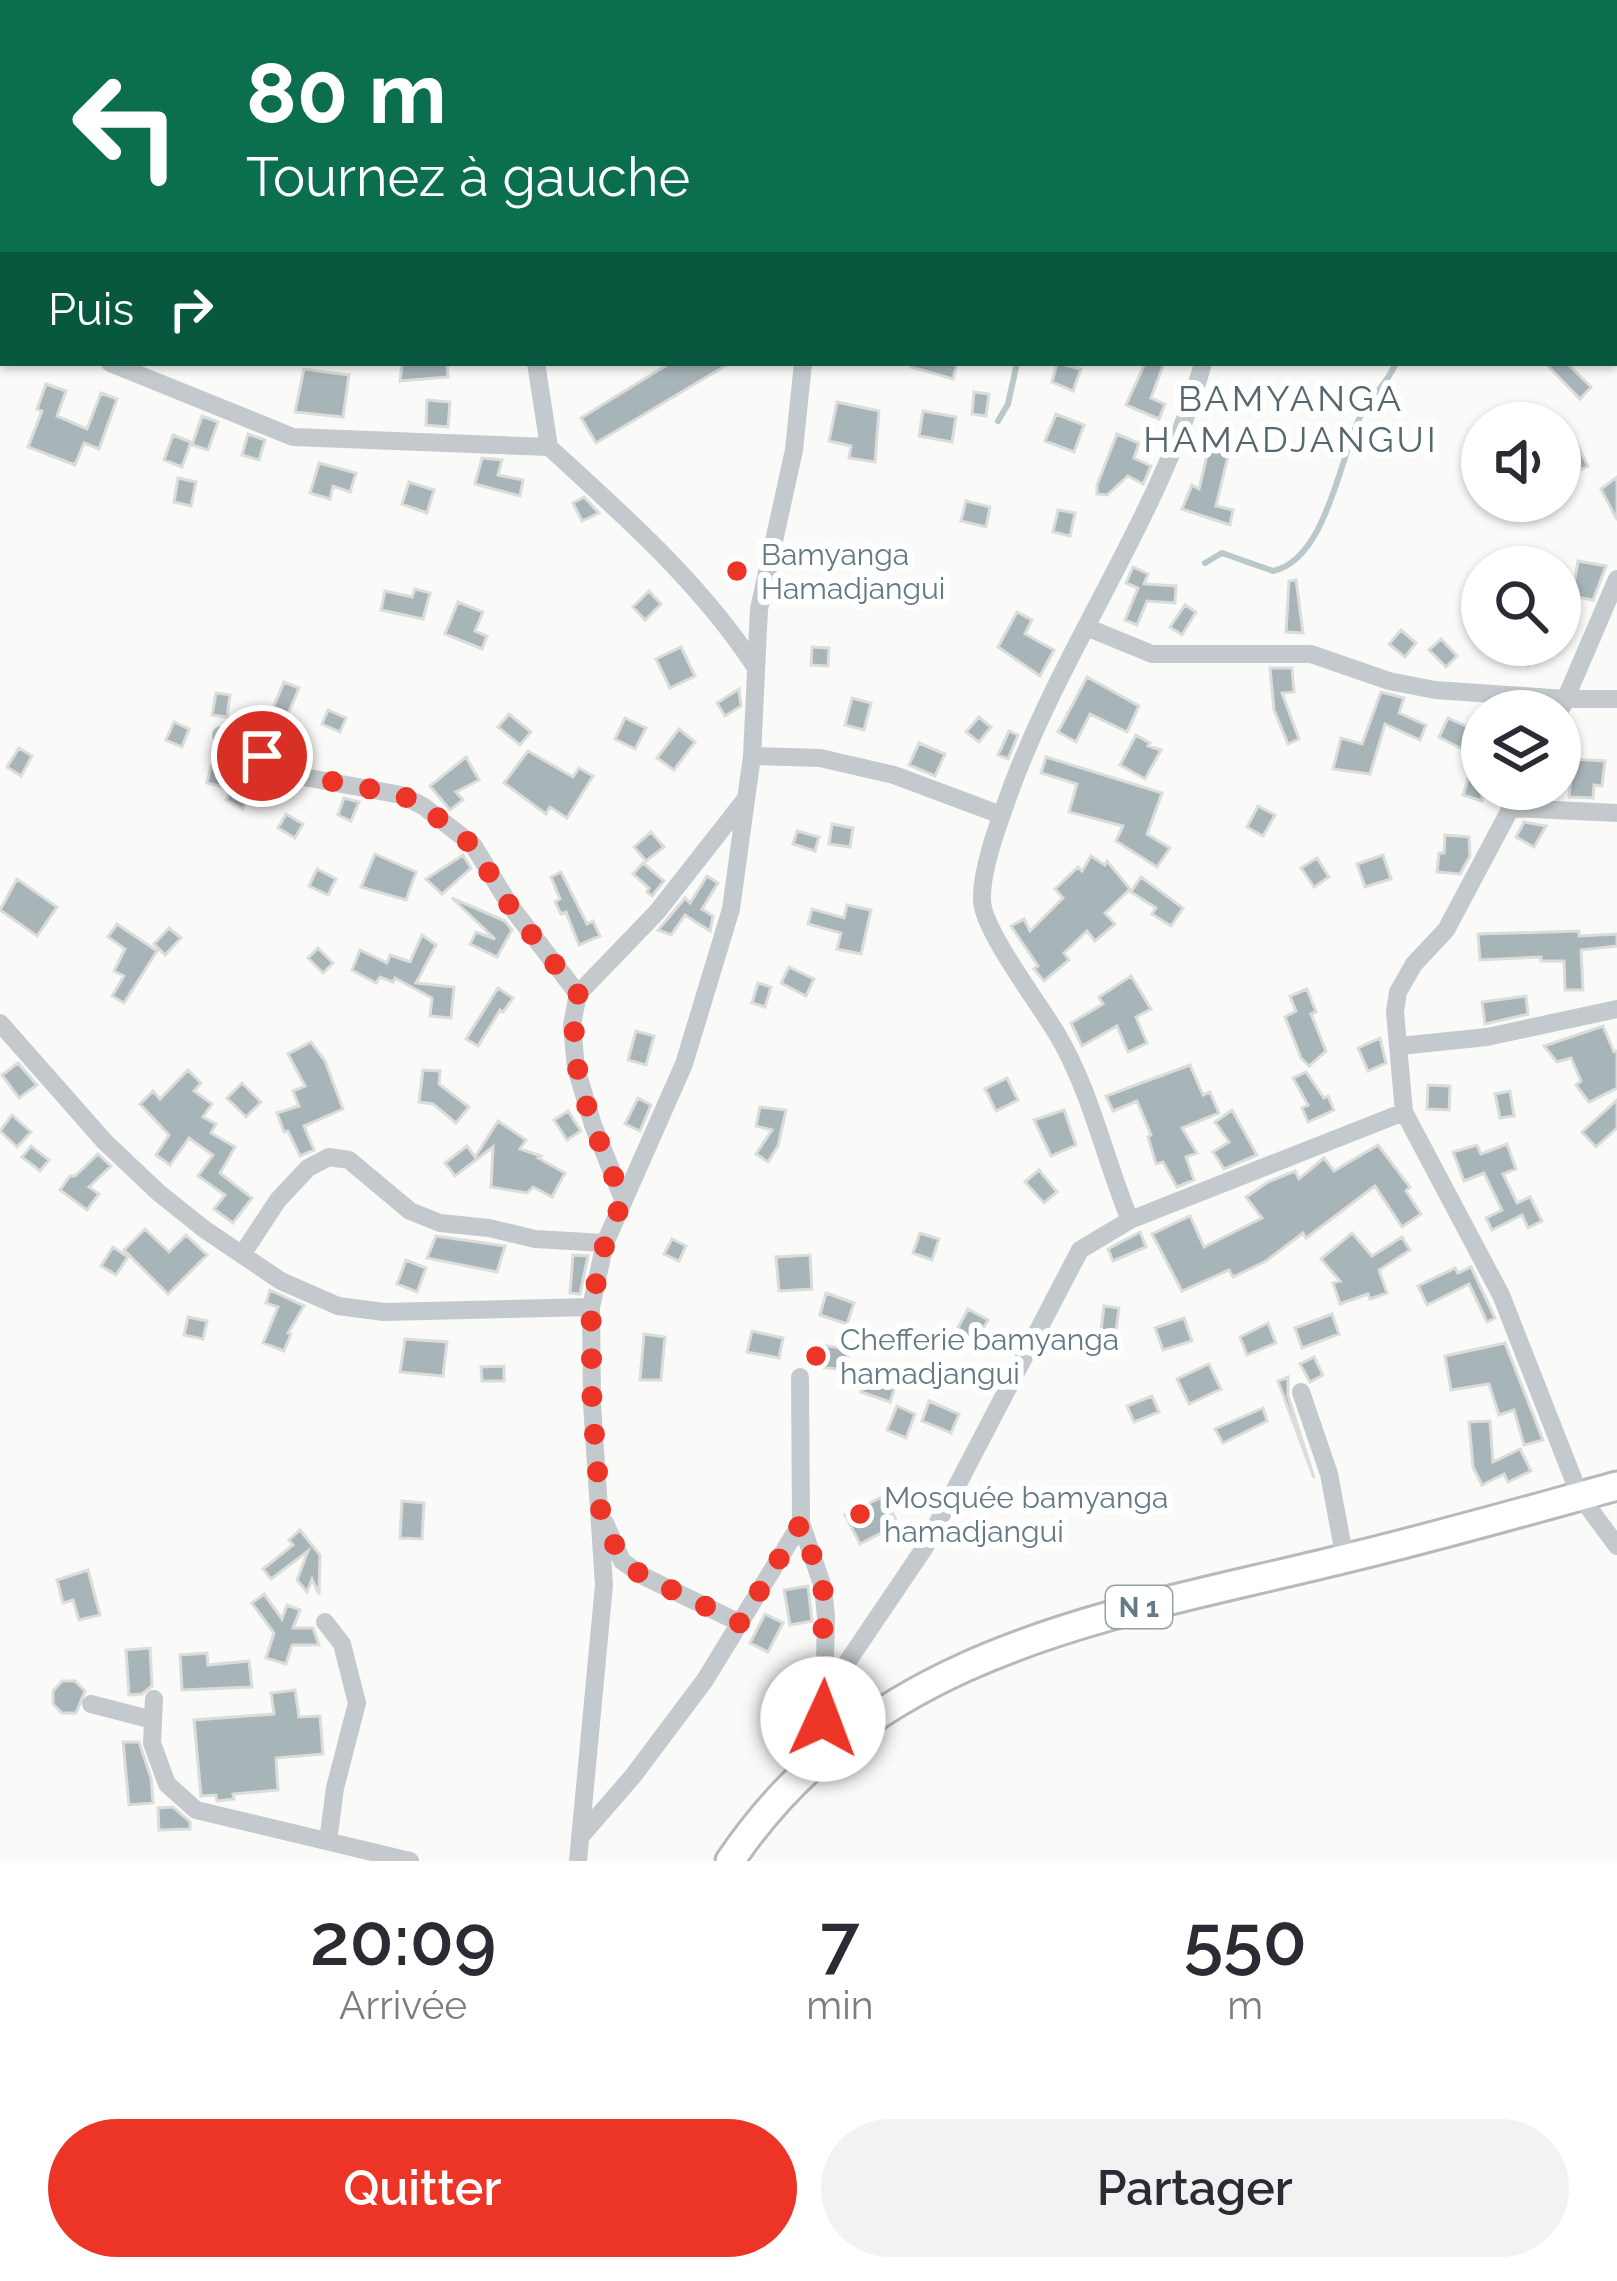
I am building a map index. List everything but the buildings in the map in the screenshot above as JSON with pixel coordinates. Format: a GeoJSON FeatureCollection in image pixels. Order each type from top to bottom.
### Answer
{"type":"FeatureCollection","features":[{"type":"Feature","properties":{"kind":"highway","name":"N 1"},"geometry":{"type":"LineString","coordinates":[[730,1861],[802,1773],[941,1676],[1011,1646],[1099,1616],[1345,1559],[1617,1486]]}},
{"type":"Feature","properties":{"kind":"street"},"geometry":{"type":"LineString","coordinates":[[117,366],[293,437],[549,448]]}},
{"type":"Feature","properties":{"kind":"street"},"geometry":{"type":"LineString","coordinates":[[536,366],[549,448],[674,563],[729,626],[757,668]]}},
{"type":"Feature","properties":{"kind":"street"},"geometry":{"type":"LineString","coordinates":[[578,1861],[604,1585],[591,1306],[605,1244],[684,1064],[731,909],[752,756],[759,609],[794,450],[803,366]]}},
{"type":"Feature","properties":{"kind":"street"},"geometry":{"type":"LineString","coordinates":[[1130,1220],[1061,1040],[982,902],[1001,815],[1044,706],[1135,530],[1202,366]]}},
{"type":"Feature","properties":{"kind":"street"},"geometry":{"type":"LineString","coordinates":[[1569,690],[1617,579]]}},
{"type":"Feature","properties":{"kind":"street"},"geometry":{"type":"LineString","coordinates":[[1086,627],[1152,654],[1311,654],[1412,686],[1461,692]]}},
{"type":"Feature","properties":{"kind":"street"},"geometry":{"type":"LineString","coordinates":[[1581,703],[1617,699]]}},
{"type":"Feature","properties":{"kind":"street"},"geometry":{"type":"LineString","coordinates":[[220,735],[304,776],[401,795],[423,806],[472,845],[511,908],[578,994]]}},
{"type":"Feature","properties":{"kind":"street"},"geometry":{"type":"LineString","coordinates":[[752,756],[820,758],[894,775],[1001,815]]}},
{"type":"Feature","properties":{"kind":"street"},"geometry":{"type":"LineString","coordinates":[[623,1199],[592,1125],[576,1068],[572,1025],[578,994],[657,912],[748,796]]}},
{"type":"Feature","properties":{"kind":"street"},"geometry":{"type":"LineString","coordinates":[[1510,810],[1446,930],[1414,964],[1398,992],[1395,1012],[1404,1112],[1502,1294],[1580,1496],[1617,1546]]}},
{"type":"Feature","properties":{"kind":"street"},"geometry":{"type":"LineString","coordinates":[[1553,810],[1617,813]]}},
{"type":"Feature","properties":{"kind":"street"},"geometry":{"type":"LineString","coordinates":[[1400,1046],[1487,1037],[1617,1009]]}},
{"type":"Feature","properties":{"kind":"street"},"geometry":{"type":"LineString","coordinates":[[0,1023],[105,1142],[146,1180],[204,1229],[281,1281],[338,1306],[384,1312],[591,1306]]}},
{"type":"Feature","properties":{"kind":"street"},"geometry":{"type":"LineString","coordinates":[[802,1773],[848,1661],[925,1547],[1080,1250],[1130,1220],[1404,1112]]}},
{"type":"Feature","properties":{"kind":"street"},"geometry":{"type":"LineString","coordinates":[[243,1253],[278,1200],[308,1168],[329,1156],[349,1160],[410,1211],[440,1223],[535,1239],[605,1244]]}},
{"type":"Feature","properties":{"kind":"street"},"geometry":{"type":"LineString","coordinates":[[800,1377],[801,1523],[823,1587],[823,1719]]}},
{"type":"Feature","properties":{"kind":"street"},"geometry":{"type":"LineString","coordinates":[[1301,1392],[1328,1474],[1345,1559]]}},
{"type":"Feature","properties":{"kind":"street"},"geometry":{"type":"LineString","coordinates":[[601,1514],[622,1561],[740,1623]]}},
{"type":"Feature","properties":{"kind":"street"},"geometry":{"type":"LineString","coordinates":[[578,1839],[633,1776],[705,1680],[801,1523]]}},
{"type":"Feature","properties":{"kind":"street"},"geometry":{"type":"LineString","coordinates":[[325,1622],[342,1645],[357,1703],[335,1788],[328,1841]]}},
{"type":"Feature","properties":{"kind":"street"},"geometry":{"type":"LineString","coordinates":[[154,1699],[152,1743],[167,1784],[196,1810],[410,1861]]}},
{"type":"Feature","properties":{"kind":"street"},"geometry":{"type":"LineString","coordinates":[[91,1705],[153,1720]]}},
{"type":"Feature","properties":{"kind":"waterway"},"geometry":{"type":"LineString","coordinates":[[998,421],[1008,404],[1016,366]]}},
{"type":"Feature","properties":{"kind":"waterway"},"geometry":{"type":"LineString","coordinates":[[1205,563],[1222,553],[1273,571],[1291,563],[1306,548],[1328,506],[1359,419],[1394,366]]}},
{"type":"Feature","properties":{"kind":"place","name":"Bamyanga Hamadjangui"},"geometry":{"type":"Point","coordinates":[737,571]}},
{"type":"Feature","properties":{"kind":"place","name":"Chefferie bamyanga hamadjangui"},"geometry":{"type":"Point","coordinates":[816,1356]}},
{"type":"Feature","properties":{"kind":"place","name":"Mosquée bamyanga hamadjangui"},"geometry":{"type":"Point","coordinates":[860,1514]}},
{"type":"Feature","properties":{"kind":"district","name":"BAMYANGA HAMADJANGUI"},"geometry":{"type":"Point","coordinates":[1291,418]}},
{"type":"Feature","properties":{"kind":"route"},"geometry":{"type":"LineString","coordinates":[[262,756],[304,776],[401,795],[423,806],[472,845],[511,908],[578,994],[572,1025],[576,1068],[592,1125],[623,1199],[605,1244],[591,1306],[592,1404],[601,1514],[622,1561],[740,1623],[801,1523],[823,1587],[823,1719]]}}]}
